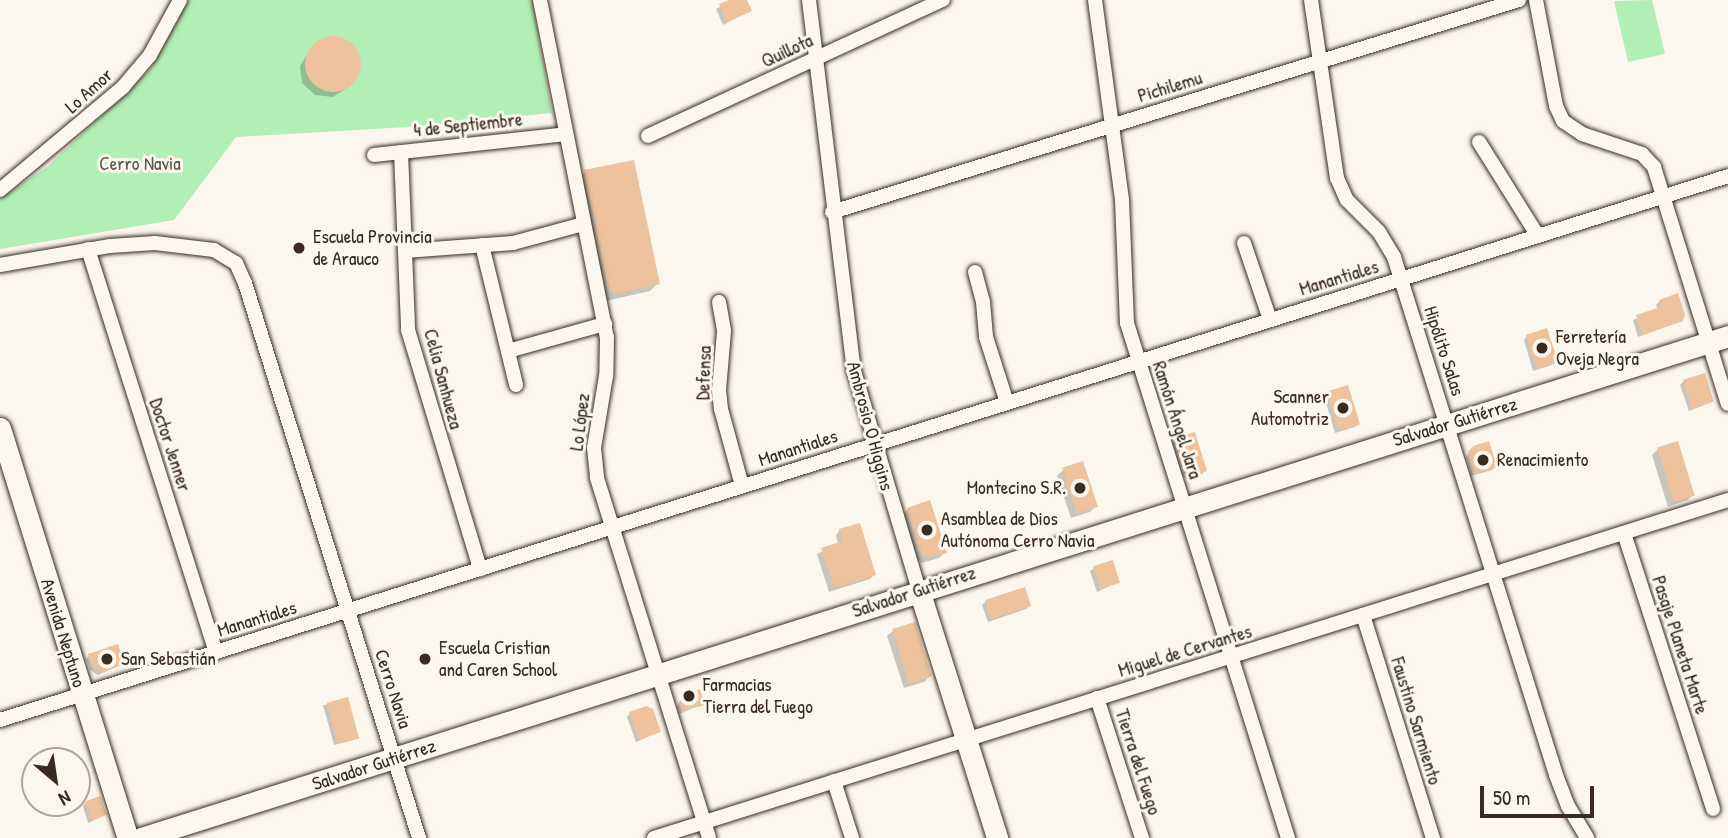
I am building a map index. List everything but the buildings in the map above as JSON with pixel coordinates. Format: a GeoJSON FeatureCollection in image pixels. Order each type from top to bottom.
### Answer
{"type":"FeatureCollection","features":[{"type":"Feature","properties":{"kind":"main road","name":"Salvador Gutiérrez"},"geometry":{"type":"LineString","coordinates":[[141,838],[1718,339]]}},
{"type":"Feature","properties":{"kind":"main road","name":"Avenida Neptuno"},"geometry":{"type":"LineString","coordinates":[[0,428],[128,838]]}},
{"type":"Feature","properties":{"kind":"main road","name":"Ambrosio O'Higgins"},"geometry":{"type":"LineString","coordinates":[[919,590],[997,838]]}},
{"type":"Feature","properties":{"kind":"street","name":"Lo Amor"},"geometry":{"type":"LineString","coordinates":[[0,190],[123,87],[150,55],[180,0]]}},
{"type":"Feature","properties":{"kind":"street","name":"Lo López"},"geometry":{"type":"LineString","coordinates":[[540,0],[605,324],[607,363],[594,448],[597,478],[709,838]]}},
{"type":"Feature","properties":{"kind":"street","name":"Ambrosio O'Higgins"},"geometry":{"type":"LineString","coordinates":[[809,0],[832,212],[854,371],[873,445],[919,590]]}},
{"type":"Feature","properties":{"kind":"street","name":"Quillota"},"geometry":{"type":"LineString","coordinates":[[648,136],[943,0]]}},
{"type":"Feature","properties":{"kind":"street","name":"Ramón Ángel Jara"},"geometry":{"type":"LineString","coordinates":[[1096,0],[1125,231],[1125,312],[1288,838]]}},
{"type":"Feature","properties":{"kind":"street","name":"Hipólito Salas"},"geometry":{"type":"LineString","coordinates":[[1311,0],[1337,178],[1353,208],[1385,239],[1401,279],[1556,775],[1568,806],[1587,838]]}},
{"type":"Feature","properties":{"kind":"street","name":"Pichilemu"},"geometry":{"type":"LineString","coordinates":[[832,212],[1519,0]]}},
{"type":"Feature","properties":{"kind":"street"},"geometry":{"type":"LineString","coordinates":[[1536,0],[1556,106],[1563,121],[1582,134],[1642,154],[1654,167],[1718,339],[1728,404]]}},
{"type":"Feature","properties":{"kind":"street","name":"4 de Septiembre"},"geometry":{"type":"LineString","coordinates":[[374,155],[566,134]]}},
{"type":"Feature","properties":{"kind":"street"},"geometry":{"type":"LineString","coordinates":[[1479,142],[1538,236]]}},
{"type":"Feature","properties":{"kind":"street","name":"Celia Sanhueza"},"geometry":{"type":"LineString","coordinates":[[401,152],[408,330],[480,569]]}},
{"type":"Feature","properties":{"kind":"street","name":"Manantiales"},"geometry":{"type":"LineString","coordinates":[[0,720],[1728,176]]}},
{"type":"Feature","properties":{"kind":"street"},"geometry":{"type":"LineString","coordinates":[[405,251],[532,239],[584,224]]}},
{"type":"Feature","properties":{"kind":"street","name":"Cerro Navia"},"geometry":{"type":"LineString","coordinates":[[0,265],[88,249],[173,243],[220,252],[236,263],[246,283],[419,838]]}},
{"type":"Feature","properties":{"kind":"street"},"geometry":{"type":"LineString","coordinates":[[1244,243],[1270,320]]}},
{"type":"Feature","properties":{"kind":"street"},"geometry":{"type":"LineString","coordinates":[[482,245],[516,385]]}},
{"type":"Feature","properties":{"kind":"street","name":"Doctor Jenner"},"geometry":{"type":"LineString","coordinates":[[88,249],[216,652]]}},
{"type":"Feature","properties":{"kind":"street"},"geometry":{"type":"LineString","coordinates":[[975,272],[983,302],[988,343],[1007,403]]}},
{"type":"Feature","properties":{"kind":"street","name":"Defensa"},"geometry":{"type":"LineString","coordinates":[[719,302],[724,331],[719,390],[721,409],[742,486]]}},
{"type":"Feature","properties":{"kind":"street"},"geometry":{"type":"LineString","coordinates":[[508,351],[605,324]]}},
{"type":"Feature","properties":{"kind":"street","name":"Miguel de Cervantes"},"geometry":{"type":"LineString","coordinates":[[653,838],[1728,500]]}},
{"type":"Feature","properties":{"kind":"street","name":"Pasaje Planeta Marte"},"geometry":{"type":"LineString","coordinates":[[1624,533],[1713,809]]}},
{"type":"Feature","properties":{"kind":"street","name":"Faustino Sarmiento"},"geometry":{"type":"LineString","coordinates":[[1363,615],[1433,838]]}},
{"type":"Feature","properties":{"kind":"street","name":"Tierra del Fuego"},"geometry":{"type":"LineString","coordinates":[[1097,698],[1142,838]]}},
{"type":"Feature","properties":{"kind":"street"},"geometry":{"type":"LineString","coordinates":[[834,781],[852,838]]}},
{"type":"Feature","properties":{"kind":"green space"},"geometry":{"type":"Polygon","coordinates":[[[187,0],[532,0],[552,113],[407,127],[236,137],[174,220],[0,249],[0,199],[48,166],[150,70],[187,0]]]}},
{"type":"Feature","properties":{"kind":"green space"},"geometry":{"type":"Polygon","coordinates":[[[1652,0],[1665,54],[1628,62],[1614,1],[1652,0]]]}},
{"type":"Feature","properties":{"kind":"place","name":"Escuela Provincia de Arauco"},"geometry":{"type":"Point","coordinates":[299,248]}},
{"type":"Feature","properties":{"kind":"place","name":"Ferretería Oveja Negra"},"geometry":{"type":"Point","coordinates":[1542,348]}},
{"type":"Feature","properties":{"kind":"place","name":"Scanner Automotriz"},"geometry":{"type":"Point","coordinates":[1343,408]}},
{"type":"Feature","properties":{"kind":"place","name":"Renacimiento"},"geometry":{"type":"Point","coordinates":[1483,460]}},
{"type":"Feature","properties":{"kind":"place","name":"Montecino S.R."},"geometry":{"type":"Point","coordinates":[1080,488]}},
{"type":"Feature","properties":{"kind":"place","name":"Asamblea de Dios Autónoma Cerro Navia"},"geometry":{"type":"Point","coordinates":[927,530]}},
{"type":"Feature","properties":{"kind":"place","name":"San Sebastián"},"geometry":{"type":"Point","coordinates":[107,659]}},
{"type":"Feature","properties":{"kind":"place","name":"Escuela Cristian and Caren School"},"geometry":{"type":"Point","coordinates":[425,659]}},
{"type":"Feature","properties":{"kind":"place","name":"Farmacias Tierra del Fuego"},"geometry":{"type":"Point","coordinates":[689,696]}}]}
